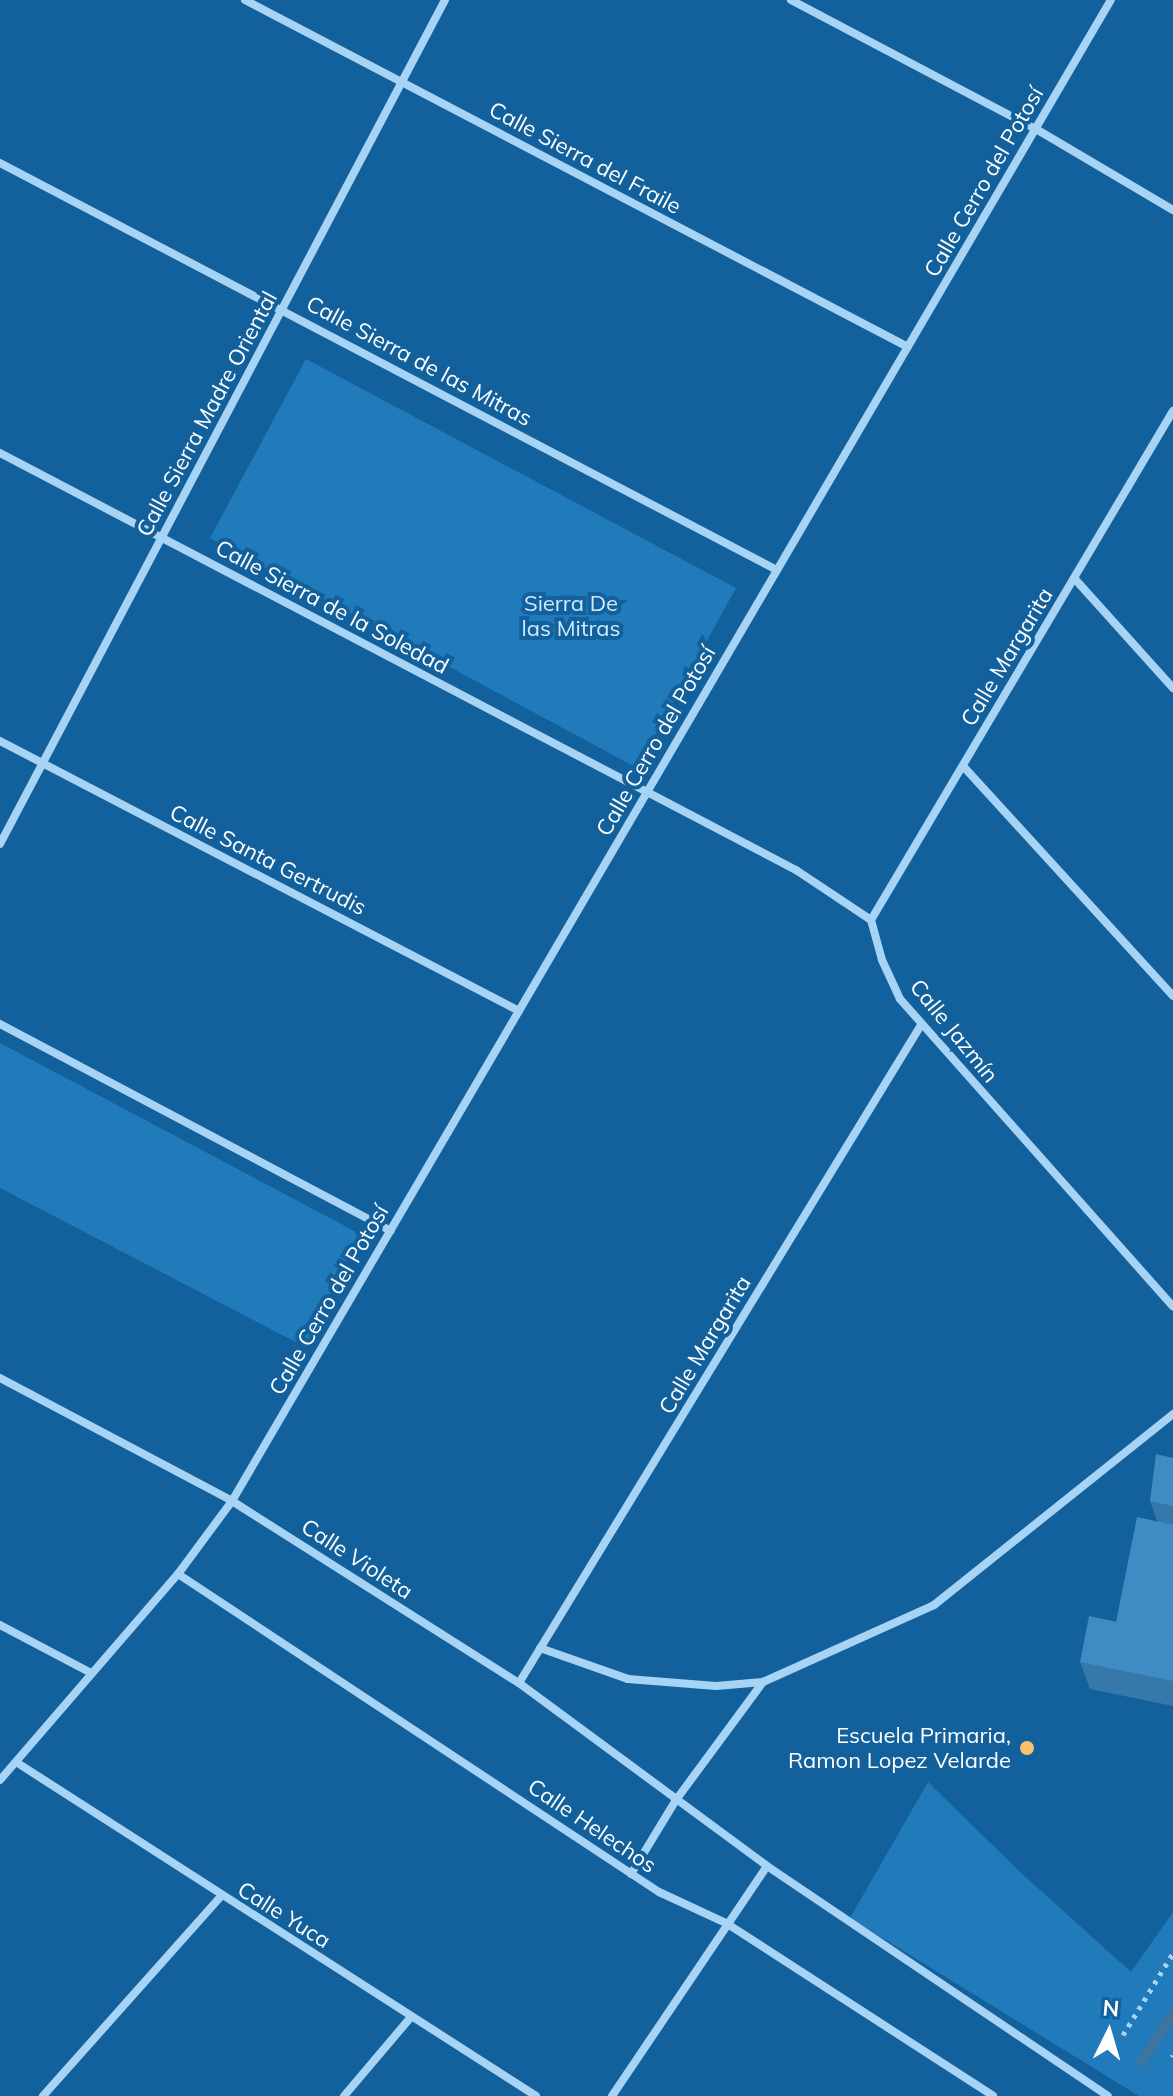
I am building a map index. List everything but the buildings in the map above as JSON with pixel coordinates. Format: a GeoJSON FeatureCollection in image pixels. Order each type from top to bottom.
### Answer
{"type":"FeatureCollection","features":[{"type":"Feature","properties":{"kind":"street","name":"Calle Sierra del Fraile"},"geometry":{"type":"LineString","coordinates":[[245,0],[908,347]]}},
{"type":"Feature","properties":{"kind":"street","name":"Calle Sierra Madre Oriental"},"geometry":{"type":"LineString","coordinates":[[0,844],[445,0]]}},
{"type":"Feature","properties":{"kind":"street"},"geometry":{"type":"LineString","coordinates":[[791,0],[1036,129],[1173,210]]}},
{"type":"Feature","properties":{"kind":"street","name":"Calle Cerro del Potosí"},"geometry":{"type":"LineString","coordinates":[[0,1780],[178,1574],[232,1501],[1111,0]]}},
{"type":"Feature","properties":{"kind":"street","name":"Calle Sierra de las Mitras"},"geometry":{"type":"LineString","coordinates":[[0,163],[777,570]]}},
{"type":"Feature","properties":{"kind":"street","name":"Calle Margarita"},"geometry":{"type":"LineString","coordinates":[[871,920],[1173,411]]}},
{"type":"Feature","properties":{"kind":"street","name":"Calle Sierra de la Soledad"},"geometry":{"type":"LineString","coordinates":[[0,453],[647,792]]}},
{"type":"Feature","properties":{"kind":"street"},"geometry":{"type":"LineString","coordinates":[[1074,578],[1173,688]]}},
{"type":"Feature","properties":{"kind":"street","name":"Calle Santa Gertrudis"},"geometry":{"type":"LineString","coordinates":[[0,741],[519,1011]]}},
{"type":"Feature","properties":{"kind":"street"},"geometry":{"type":"LineString","coordinates":[[963,766],[1173,996]]}},
{"type":"Feature","properties":{"kind":"street"},"geometry":{"type":"LineString","coordinates":[[647,792],[796,870],[871,920]]}},
{"type":"Feature","properties":{"kind":"street","name":"Calle Jazmín"},"geometry":{"type":"LineString","coordinates":[[871,920],[882,960],[900,999],[1173,1306]]}},
{"type":"Feature","properties":{"kind":"street"},"geometry":{"type":"LineString","coordinates":[[0,1024],[391,1231]]}},
{"type":"Feature","properties":{"kind":"street","name":"Calle Margarita"},"geometry":{"type":"LineString","coordinates":[[519,1683],[921,1025]]}},
{"type":"Feature","properties":{"kind":"street","name":"Calle Violeta"},"geometry":{"type":"LineString","coordinates":[[0,1378],[232,1501],[519,1683],[767,1866],[1108,2096]]}},
{"type":"Feature","properties":{"kind":"street"},"geometry":{"type":"LineString","coordinates":[[540,1648],[628,1679],[716,1686],[763,1682],[934,1605],[1173,1414]]}},
{"type":"Feature","properties":{"kind":"street","name":"Calle Helechos"},"geometry":{"type":"LineString","coordinates":[[178,1574],[659,1892],[726,1923],[993,2096]]}},
{"type":"Feature","properties":{"kind":"street"},"geometry":{"type":"LineString","coordinates":[[0,1625],[91,1673]]}},
{"type":"Feature","properties":{"kind":"street"},"geometry":{"type":"LineString","coordinates":[[631,1874],[676,1800],[763,1682]]}},
{"type":"Feature","properties":{"kind":"street","name":"Calle Yuca"},"geometry":{"type":"LineString","coordinates":[[16,1762],[536,2096]]}},
{"type":"Feature","properties":{"kind":"street"},"geometry":{"type":"LineString","coordinates":[[612,2096],[767,1866]]}},
{"type":"Feature","properties":{"kind":"street"},"geometry":{"type":"LineString","coordinates":[[43,2096],[221,1896]]}},
{"type":"Feature","properties":{"kind":"street"},"geometry":{"type":"LineString","coordinates":[[344,2096],[411,2017]]}},
{"type":"Feature","properties":{"kind":"path"},"geometry":{"type":"LineString","coordinates":[[1123,2035],[1173,1953]]}},
{"type":"Feature","properties":{"kind":"green space","name":"Sierra De las Mitras"},"geometry":{"type":"Polygon","coordinates":[[[306,359],[736,588],[637,768],[210,538],[306,359]]]}},
{"type":"Feature","properties":{"kind":"green space"},"geometry":{"type":"Polygon","coordinates":[[[0,1043],[360,1234],[305,1347],[0,1188],[0,1043]]]}},
{"type":"Feature","properties":{"kind":"green space"},"geometry":{"type":"Polygon","coordinates":[[[928,1782],[1020,1872],[1131,1972],[1173,1912],[1173,2096],[1139,2096],[850,1918],[928,1782]]]}},
{"type":"Feature","properties":{"kind":"waterway"},"geometry":{"type":"LineString","coordinates":[[1141,2062],[1173,2014]]}},
{"type":"Feature","properties":{"kind":"place","name":"Escuela Primaria, Ramon Lopez Velarde"},"geometry":{"type":"Point","coordinates":[1027,1748]}}]}
